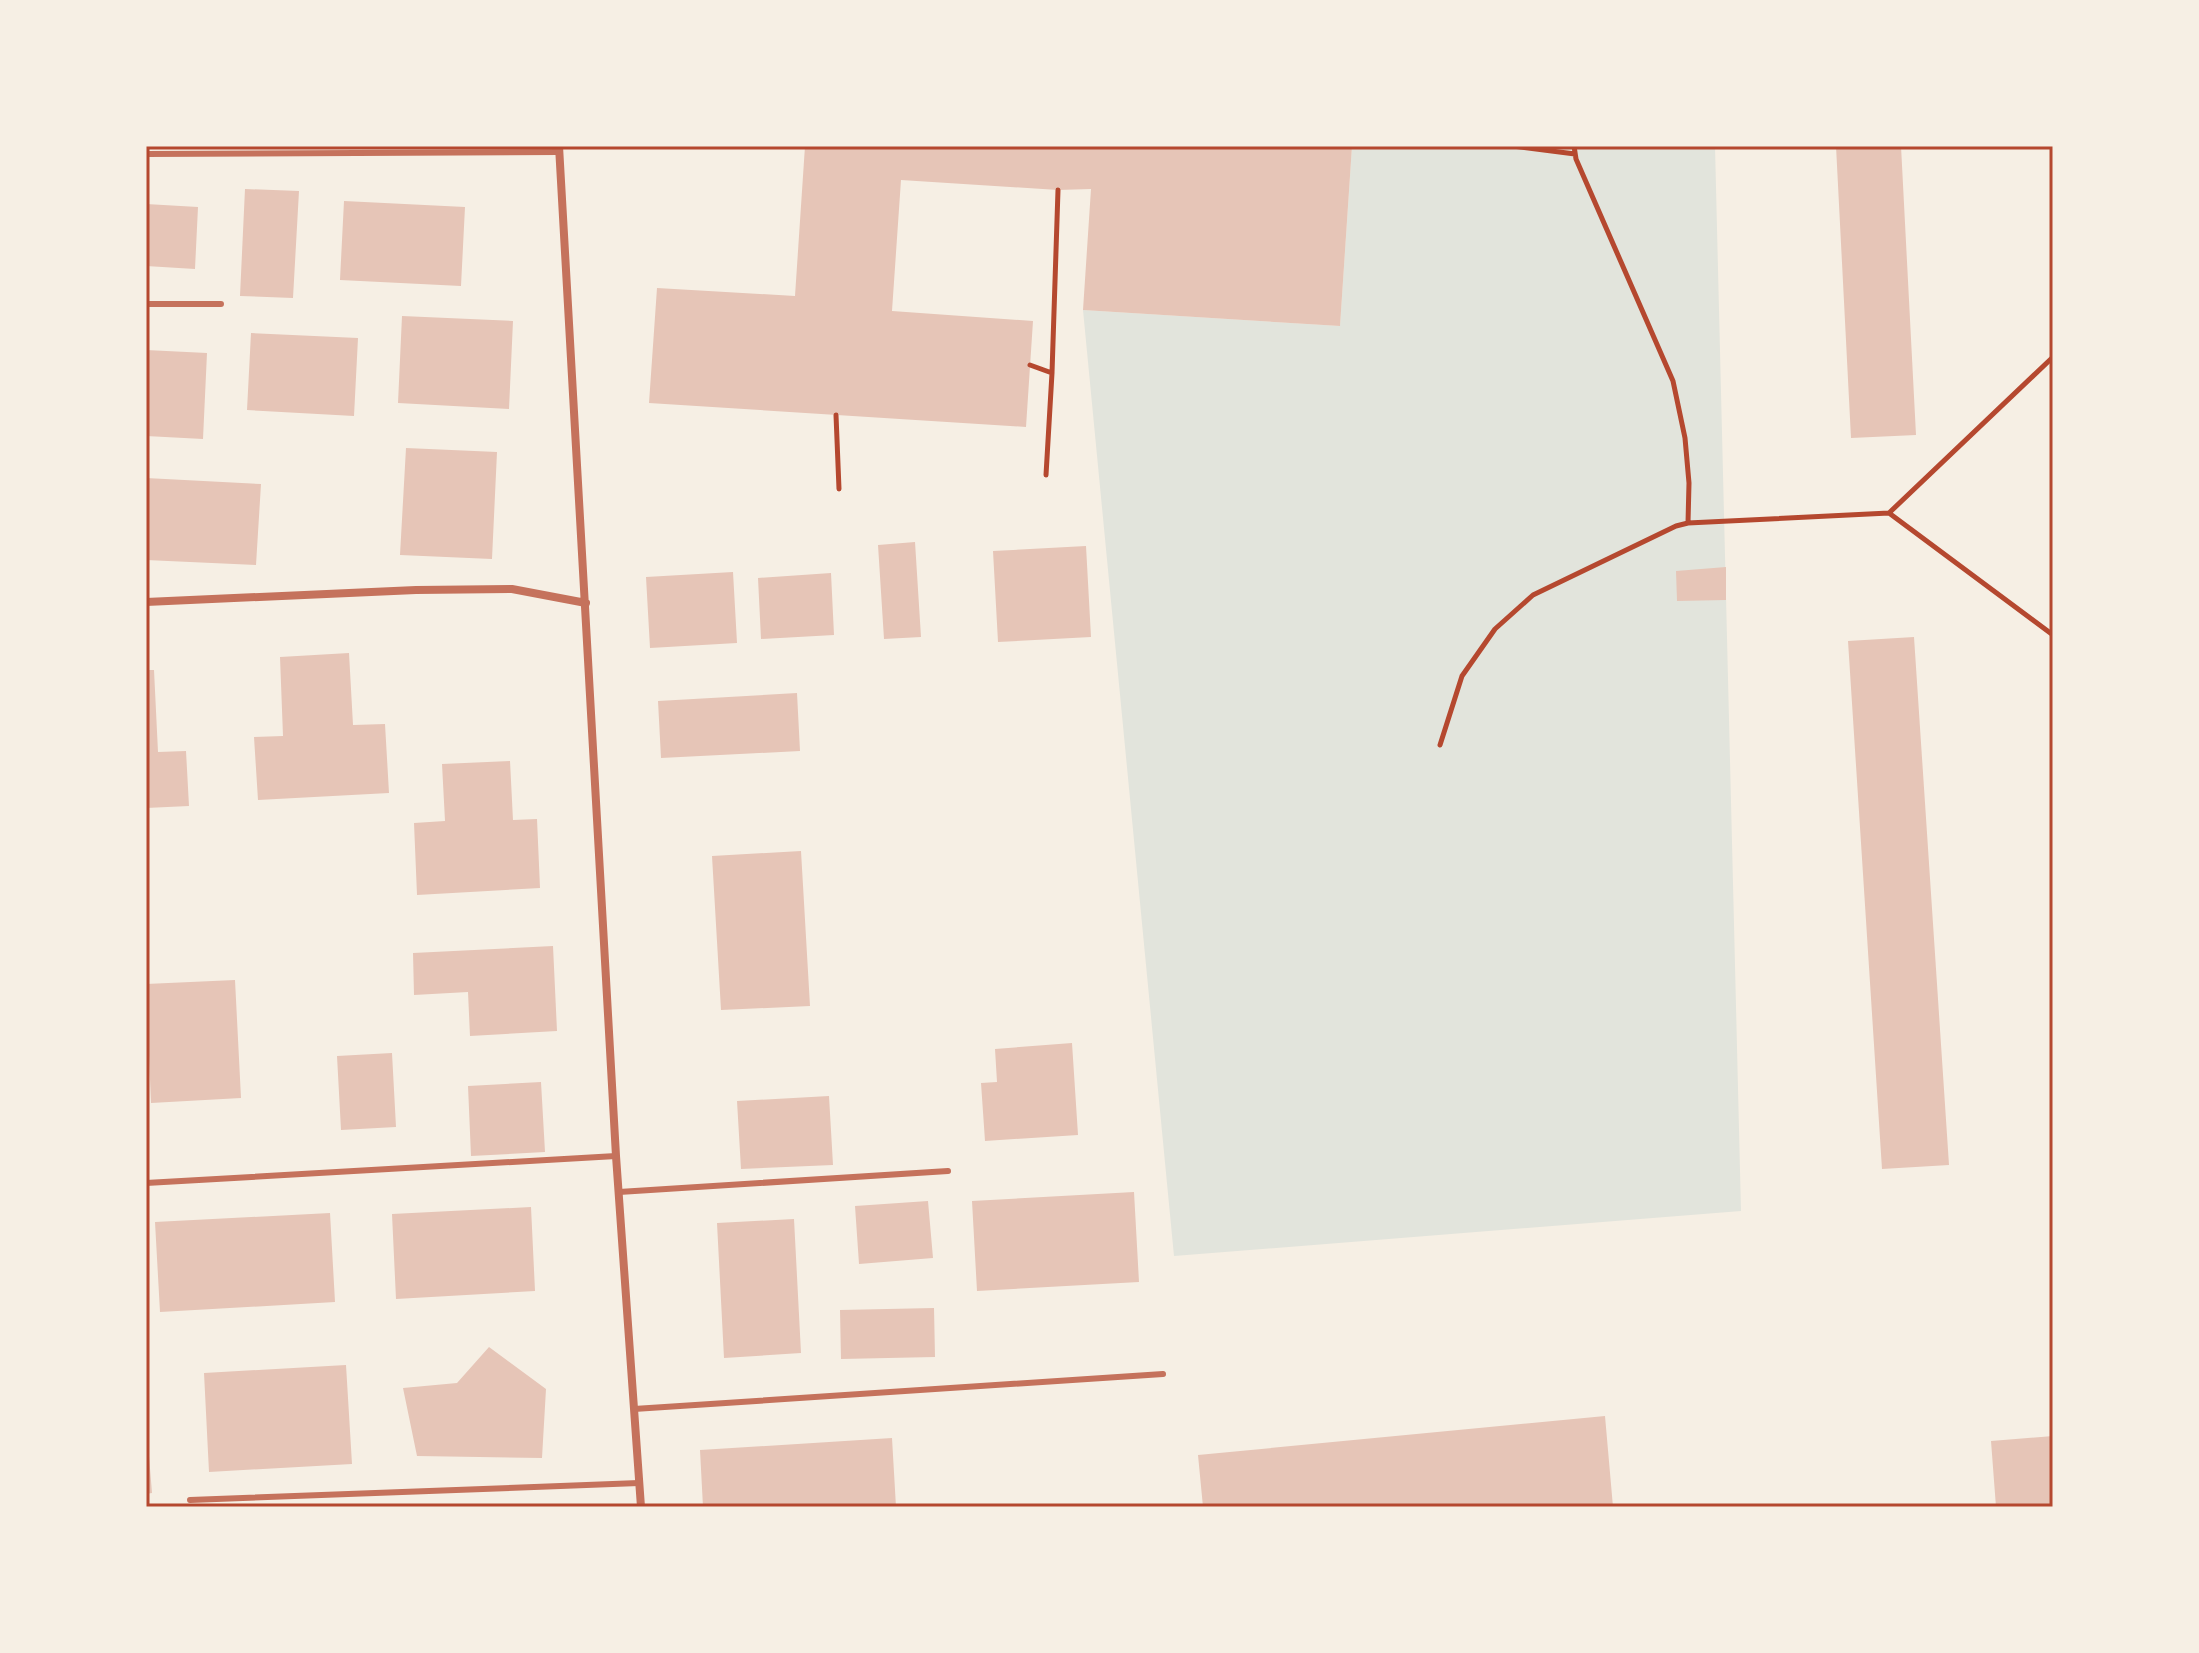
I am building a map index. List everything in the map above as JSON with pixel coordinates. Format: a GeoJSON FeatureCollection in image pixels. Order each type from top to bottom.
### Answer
{"type":"FeatureCollection","features":[{"type":"Feature","properties":{"kind":"street"},"geometry":{"type":"LineString","coordinates":[[559,149],[616,1156],[641,1507]]}},
{"type":"Feature","properties":{"kind":"street"},"geometry":{"type":"LineString","coordinates":[[146,602],[416,590],[512,589],[586,603]]}},
{"type":"Feature","properties":{"kind":"lane"},"geometry":{"type":"LineString","coordinates":[[146,154],[559,149]]}},
{"type":"Feature","properties":{"kind":"lane"},"geometry":{"type":"LineString","coordinates":[[146,304],[221,304]]}},
{"type":"Feature","properties":{"kind":"lane"},"geometry":{"type":"LineString","coordinates":[[146,1183],[616,1156]]}},
{"type":"Feature","properties":{"kind":"lane"},"geometry":{"type":"LineString","coordinates":[[619,1192],[948,1171]]}},
{"type":"Feature","properties":{"kind":"lane"},"geometry":{"type":"LineString","coordinates":[[634,1409],[1163,1374]]}},
{"type":"Feature","properties":{"kind":"lane"},"geometry":{"type":"LineString","coordinates":[[190,1500],[639,1483]]}},
{"type":"Feature","properties":{"kind":"path"},"geometry":{"type":"LineString","coordinates":[[1513,146],[1575,154]]}},
{"type":"Feature","properties":{"kind":"path"},"geometry":{"type":"LineString","coordinates":[[1574,146],[1673,381],[1685,438],[1689,483],[1688,523]]}},
{"type":"Feature","properties":{"kind":"path"},"geometry":{"type":"LineString","coordinates":[[1046,475],[1058,190]]}},
{"type":"Feature","properties":{"kind":"path"},"geometry":{"type":"LineString","coordinates":[[1889,513],[2053,357]]}},
{"type":"Feature","properties":{"kind":"path"},"geometry":{"type":"LineString","coordinates":[[1030,365],[1052,373]]}},
{"type":"Feature","properties":{"kind":"path"},"geometry":{"type":"LineString","coordinates":[[836,415],[839,489]]}},
{"type":"Feature","properties":{"kind":"path"},"geometry":{"type":"LineString","coordinates":[[1440,745],[1462,676],[1495,629],[1505,620],[1533,595],[1688,523],[1889,513],[2053,635]]}},
{"type":"Feature","properties":{"kind":"shaded area"},"geometry":{"type":"Polygon","coordinates":[[[1352,146],[1715,146],[1741,1211],[1174,1256],[1083,310],[1340,326],[1352,146]]]}},
{"type":"Feature","properties":{"kind":"building"},"geometry":{"type":"Polygon","coordinates":[[[805,146],[1352,146],[1340,326],[1083,310],[1091,189],[1058,190],[901,180],[892,311],[1033,321],[1026,427],[649,403],[657,288],[795,296],[805,146]]]}},
{"type":"Feature","properties":{"kind":"building"},"geometry":{"type":"Polygon","coordinates":[[[1836,146],[1901,146],[1916,435],[1851,438],[1836,146]]]}},
{"type":"Feature","properties":{"kind":"building"},"geometry":{"type":"Polygon","coordinates":[[[245,189],[299,191],[293,298],[240,296],[245,189]]]}},
{"type":"Feature","properties":{"kind":"building"},"geometry":{"type":"Polygon","coordinates":[[[344,201],[465,207],[461,286],[340,280],[344,201]]]}},
{"type":"Feature","properties":{"kind":"building"},"geometry":{"type":"Polygon","coordinates":[[[146,204],[198,207],[195,269],[146,266],[146,204]]]}},
{"type":"Feature","properties":{"kind":"building"},"geometry":{"type":"Polygon","coordinates":[[[402,316],[513,321],[509,409],[398,403],[402,316]]]}},
{"type":"Feature","properties":{"kind":"building"},"geometry":{"type":"Polygon","coordinates":[[[251,333],[358,338],[354,416],[247,410],[251,333]]]}},
{"type":"Feature","properties":{"kind":"building"},"geometry":{"type":"Polygon","coordinates":[[[146,350],[207,353],[203,439],[146,436],[146,350]]]}},
{"type":"Feature","properties":{"kind":"building"},"geometry":{"type":"Polygon","coordinates":[[[406,448],[497,452],[492,559],[400,555],[406,448]]]}},
{"type":"Feature","properties":{"kind":"building"},"geometry":{"type":"Polygon","coordinates":[[[146,478],[261,484],[256,565],[146,560],[146,478]]]}},
{"type":"Feature","properties":{"kind":"building"},"geometry":{"type":"Polygon","coordinates":[[[915,542],[921,637],[884,639],[878,545],[915,542]]]}},
{"type":"Feature","properties":{"kind":"building"},"geometry":{"type":"Polygon","coordinates":[[[1086,546],[1091,637],[998,642],[993,551],[1086,546]]]}},
{"type":"Feature","properties":{"kind":"building"},"geometry":{"type":"Polygon","coordinates":[[[1726,567],[1726,600],[1677,601],[1676,571],[1726,567]]]}},
{"type":"Feature","properties":{"kind":"building"},"geometry":{"type":"Polygon","coordinates":[[[733,572],[737,643],[650,648],[646,577],[733,572]]]}},
{"type":"Feature","properties":{"kind":"building"},"geometry":{"type":"Polygon","coordinates":[[[831,573],[834,635],[761,639],[758,578],[831,573]]]}},
{"type":"Feature","properties":{"kind":"building"},"geometry":{"type":"Polygon","coordinates":[[[1914,637],[1949,1165],[1882,1169],[1848,641],[1914,637]]]}},
{"type":"Feature","properties":{"kind":"building"},"geometry":{"type":"Polygon","coordinates":[[[349,653],[353,725],[385,724],[389,793],[258,800],[254,737],[283,736],[280,657],[349,653]]]}},
{"type":"Feature","properties":{"kind":"building"},"geometry":{"type":"Polygon","coordinates":[[[146,670],[154,670],[158,752],[186,751],[189,806],[146,808],[146,670]]]}},
{"type":"Feature","properties":{"kind":"building"},"geometry":{"type":"Polygon","coordinates":[[[797,693],[800,751],[661,758],[658,701],[797,693]]]}},
{"type":"Feature","properties":{"kind":"building"},"geometry":{"type":"Polygon","coordinates":[[[510,761],[513,820],[537,819],[540,888],[417,895],[414,823],[445,821],[442,764],[510,761]]]}},
{"type":"Feature","properties":{"kind":"building"},"geometry":{"type":"Polygon","coordinates":[[[801,851],[810,1006],[721,1010],[712,856],[801,851]]]}},
{"type":"Feature","properties":{"kind":"building"},"geometry":{"type":"Polygon","coordinates":[[[553,946],[557,1031],[470,1036],[468,992],[414,995],[413,953],[553,946]]]}},
{"type":"Feature","properties":{"kind":"building"},"geometry":{"type":"Polygon","coordinates":[[[235,980],[241,1098],[151,1103],[146,984],[235,980]]]}},
{"type":"Feature","properties":{"kind":"building"},"geometry":{"type":"Polygon","coordinates":[[[1072,1043],[1078,1135],[985,1141],[981,1083],[997,1082],[995,1049],[1072,1043]]]}},
{"type":"Feature","properties":{"kind":"building"},"geometry":{"type":"Polygon","coordinates":[[[392,1053],[396,1127],[341,1130],[337,1056],[392,1053]]]}},
{"type":"Feature","properties":{"kind":"building"},"geometry":{"type":"Polygon","coordinates":[[[541,1082],[545,1152],[471,1156],[468,1086],[541,1082]]]}},
{"type":"Feature","properties":{"kind":"building"},"geometry":{"type":"Polygon","coordinates":[[[829,1096],[833,1165],[741,1169],[737,1101],[829,1096]]]}},
{"type":"Feature","properties":{"kind":"building"},"geometry":{"type":"Polygon","coordinates":[[[1134,1192],[1139,1282],[977,1291],[972,1201],[1134,1192]]]}},
{"type":"Feature","properties":{"kind":"building"},"geometry":{"type":"Polygon","coordinates":[[[928,1201],[933,1258],[859,1264],[855,1206],[928,1201]]]}},
{"type":"Feature","properties":{"kind":"building"},"geometry":{"type":"Polygon","coordinates":[[[531,1207],[535,1291],[396,1299],[392,1214],[531,1207]]]}},
{"type":"Feature","properties":{"kind":"building"},"geometry":{"type":"Polygon","coordinates":[[[330,1213],[335,1302],[160,1312],[155,1222],[330,1213]]]}},
{"type":"Feature","properties":{"kind":"building"},"geometry":{"type":"Polygon","coordinates":[[[794,1219],[801,1353],[724,1358],[717,1223],[794,1219]]]}},
{"type":"Feature","properties":{"kind":"building"},"geometry":{"type":"Polygon","coordinates":[[[934,1308],[935,1357],[841,1359],[840,1310],[934,1308]]]}},
{"type":"Feature","properties":{"kind":"building"},"geometry":{"type":"Polygon","coordinates":[[[489,1347],[546,1389],[542,1458],[417,1456],[403,1388],[457,1383],[489,1347]]]}},
{"type":"Feature","properties":{"kind":"building"},"geometry":{"type":"Polygon","coordinates":[[[346,1365],[352,1464],[209,1472],[204,1373],[346,1365]]]}},
{"type":"Feature","properties":{"kind":"building"},"geometry":{"type":"Polygon","coordinates":[[[1605,1416],[1613,1507],[1203,1507],[1198,1455],[1605,1416]]]}},
{"type":"Feature","properties":{"kind":"building"},"geometry":{"type":"Polygon","coordinates":[[[2053,1436],[2053,1507],[1996,1507],[1991,1441],[2053,1436]]]}},
{"type":"Feature","properties":{"kind":"building"},"geometry":{"type":"Polygon","coordinates":[[[892,1438],[896,1507],[703,1507],[700,1450],[892,1438]]]}},
{"type":"Feature","properties":{"kind":"building"},"geometry":{"type":"Polygon","coordinates":[[[146,1444],[152,1493],[146,1494],[146,1444]]]}}]}
